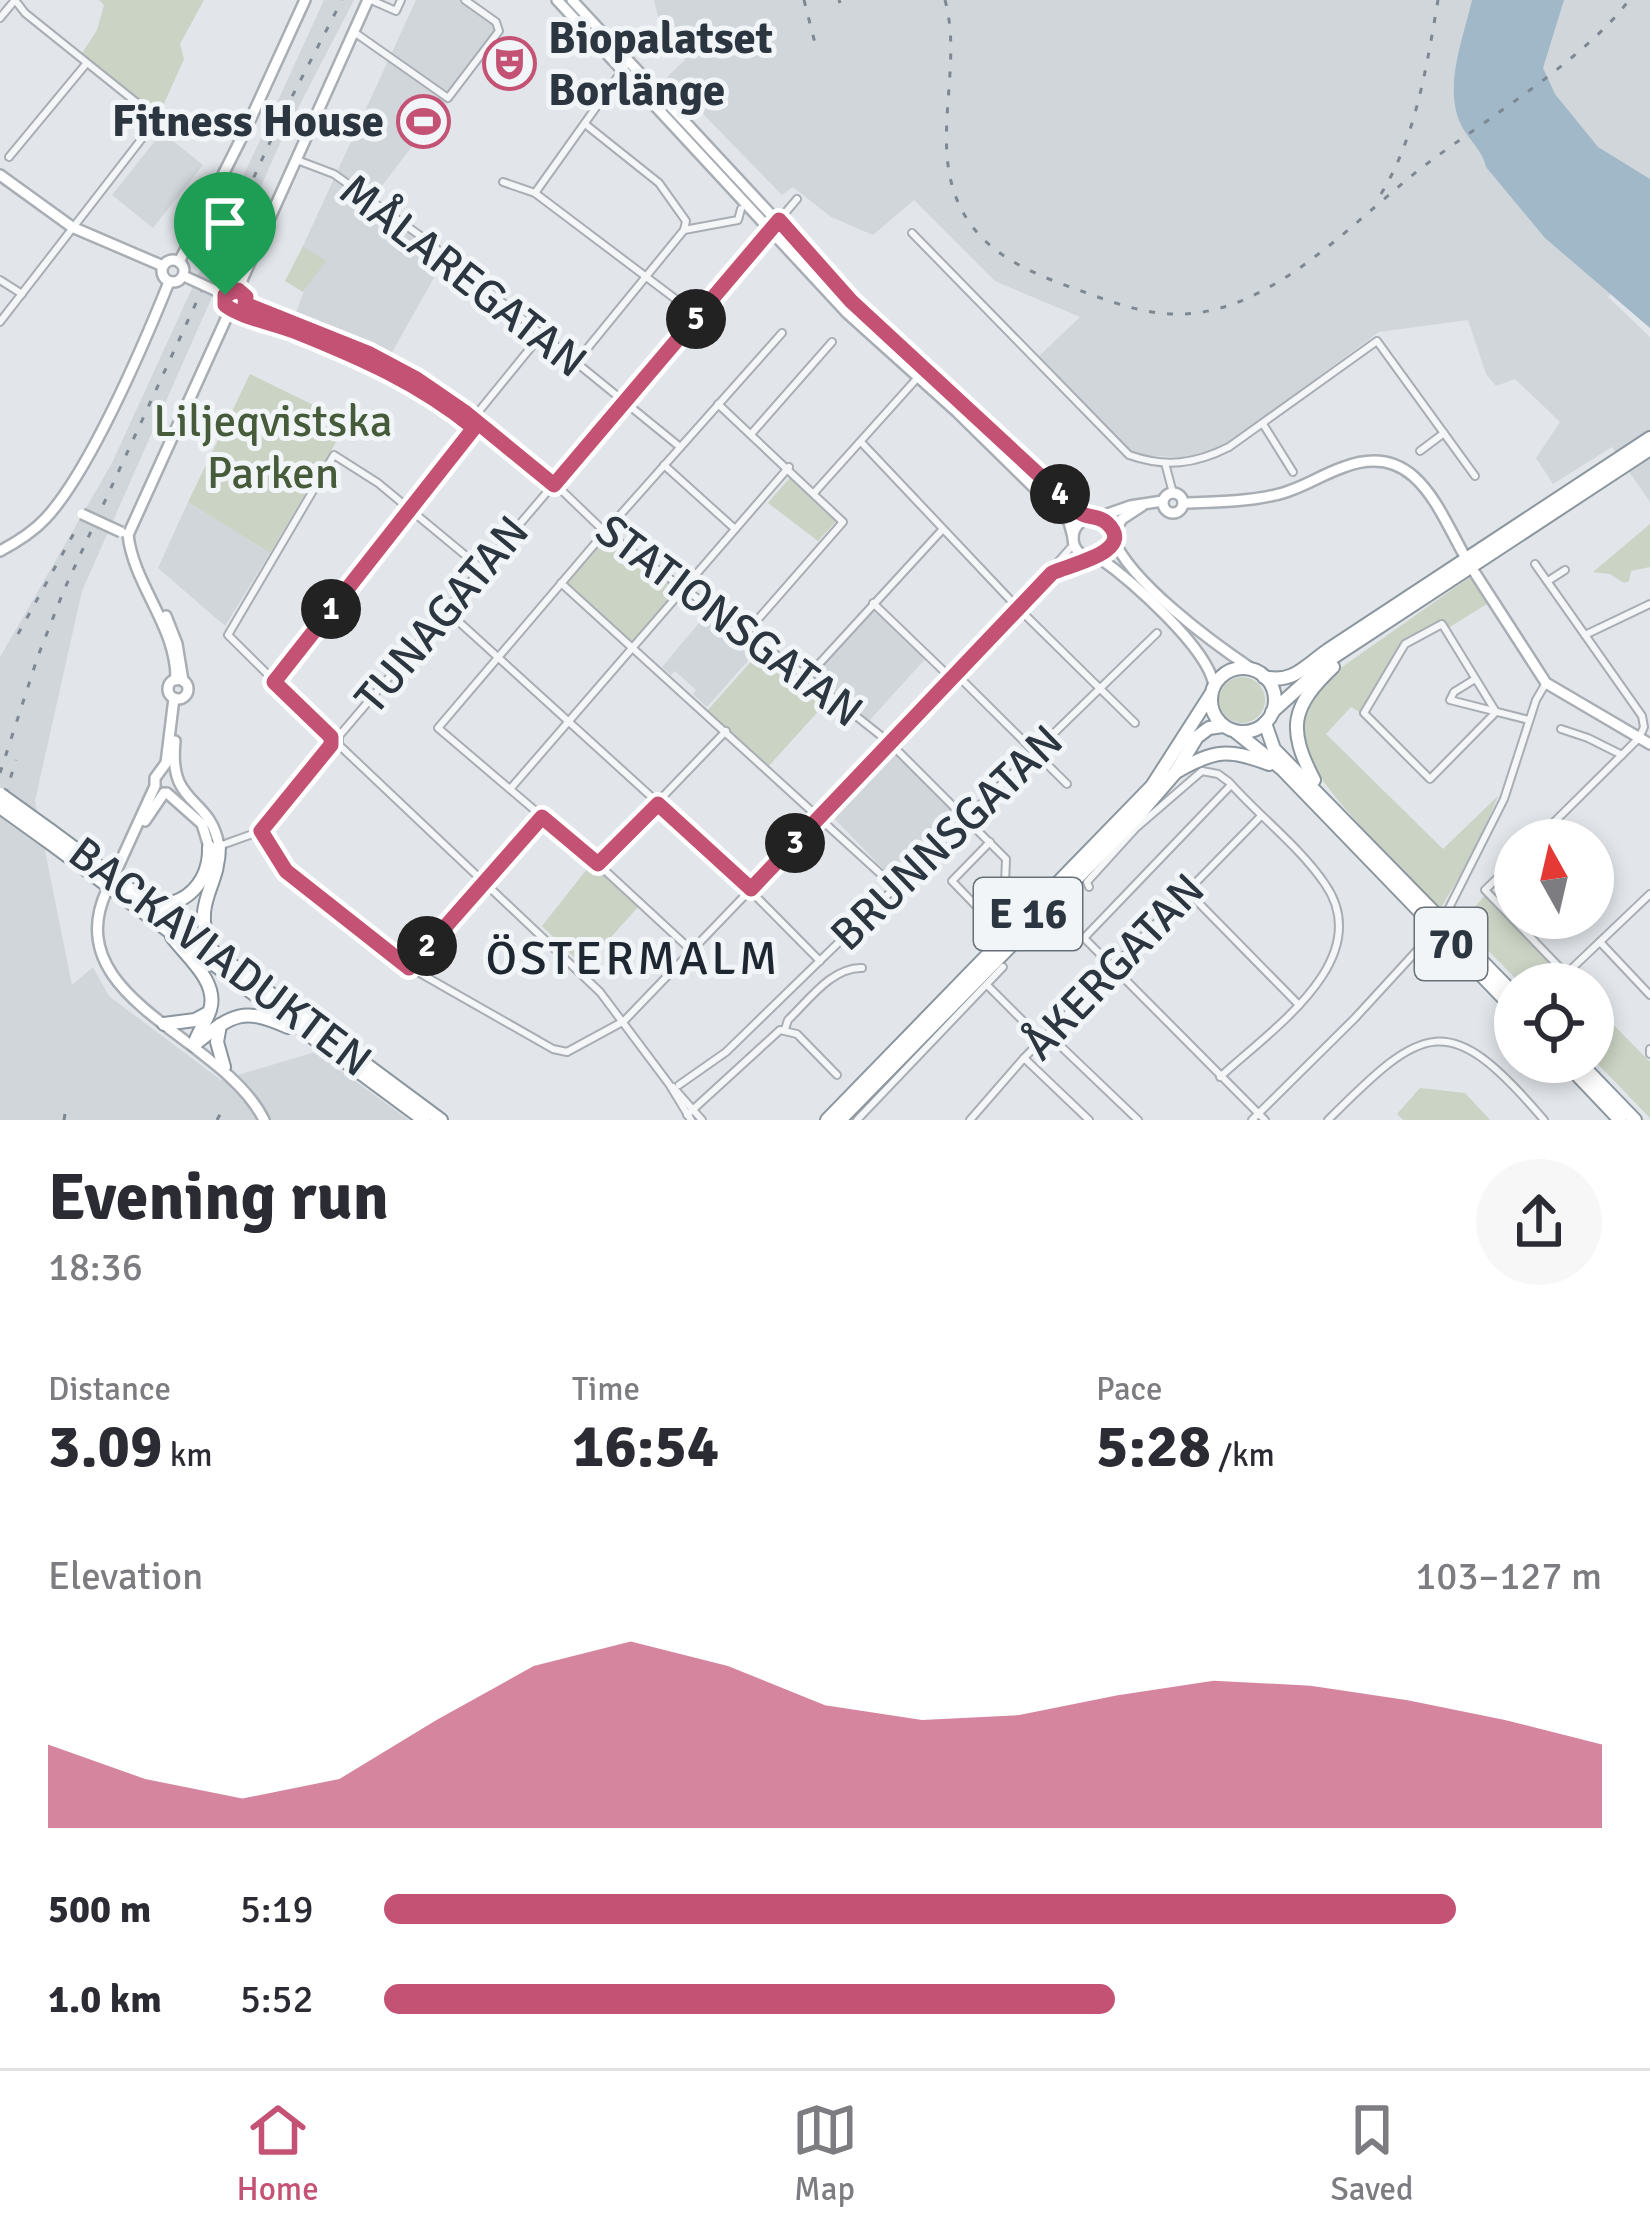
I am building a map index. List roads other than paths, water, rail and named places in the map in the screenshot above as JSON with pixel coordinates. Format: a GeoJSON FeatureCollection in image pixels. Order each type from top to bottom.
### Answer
{"type":"FeatureCollection","features":[{"type":"Feature","properties":{"kind":"highway"},"geometry":{"type":"LineString","coordinates":[[1650,438],[1615,466],[1322,666],[1252,731],[1229,729],[1214,714],[1213,690],[1230,670],[1283,680],[1294,676],[1615,466],[1650,449]]}},
{"type":"Feature","properties":{"kind":"highway"},"geometry":{"type":"LineString","coordinates":[[1321,793],[1298,747],[1299,708],[1323,677],[1370,634]]}},
{"type":"Feature","properties":{"kind":"highway"},"geometry":{"type":"LineString","coordinates":[[1258,673],[1274,693],[1269,718]]}},
{"type":"Feature","properties":{"kind":"highway","name":"E 16"},"geometry":{"type":"LineString","coordinates":[[827,1120],[1152,786],[1213,690]]}},
{"type":"Feature","properties":{"kind":"highway","name":"70"},"geometry":{"type":"LineString","coordinates":[[1269,718],[1274,748],[1494,973]]}},
{"type":"Feature","properties":{"kind":"highway","name":"E 16"},"geometry":{"type":"LineString","coordinates":[[841,1120],[1137,817],[1202,732],[1229,729]]}},
{"type":"Feature","properties":{"kind":"highway","name":"70"},"geometry":{"type":"LineString","coordinates":[[1229,729],[1282,770],[1494,988]]}},
{"type":"Feature","properties":{"kind":"highway","name":"70"},"geometry":{"type":"LineString","coordinates":[[1175,772],[1223,752],[1242,754],[1282,770]]}},
{"type":"Feature","properties":{"kind":"highway","name":"BACKAVIADUKTEN"},"geometry":{"type":"LineString","coordinates":[[0,794],[164,926],[424,1120]]}},
{"type":"Feature","properties":{"kind":"highway","name":"BACKAVIADUKTEN"},"geometry":{"type":"LineString","coordinates":[[0,807],[152,904],[441,1120]]}},
{"type":"Feature","properties":{"kind":"highway"},"geometry":{"type":"LineString","coordinates":[[152,904],[171,904],[193,891],[214,846]]}},
{"type":"Feature","properties":{"kind":"highway"},"geometry":{"type":"LineString","coordinates":[[211,949],[202,911],[217,867],[214,846]]}},
{"type":"Feature","properties":{"kind":"highway"},"geometry":{"type":"LineString","coordinates":[[164,926],[210,986],[209,1012],[194,1045]]}},
{"type":"Feature","properties":{"kind":"highway"},"geometry":{"type":"LineString","coordinates":[[164,1024],[195,1020],[209,1012]]}},
{"type":"Feature","properties":{"kind":"highway"},"geometry":{"type":"LineString","coordinates":[[194,1045],[234,1016],[258,1015],[313,1039]]}},
{"type":"Feature","properties":{"kind":"highway"},"geometry":{"type":"LineString","coordinates":[[220,1024],[217,1042],[224,1067]]}},
{"type":"Feature","properties":{"kind":"highway"},"geometry":{"type":"LineString","coordinates":[[1584,1083],[1620,1120]]}},
{"type":"Feature","properties":{"kind":"highway"},"geometry":{"type":"LineString","coordinates":[[1600,1083],[1635,1120]]}},
{"type":"Feature","properties":{"kind":"street"},"geometry":{"type":"LineString","coordinates":[[0,18],[15,0],[157,119],[0,322]]}},
{"type":"Feature","properties":{"kind":"street"},"geometry":{"type":"LineString","coordinates":[[238,290],[223,294],[184,276],[179,262],[305,0]]}},
{"type":"Feature","properties":{"kind":"street"},"geometry":{"type":"LineString","coordinates":[[238,290],[369,0],[396,10],[401,0]]}},
{"type":"Feature","properties":{"kind":"street"},"geometry":{"type":"LineString","coordinates":[[354,32],[448,98],[499,31],[496,22],[464,0]]}},
{"type":"Feature","properties":{"kind":"street"},"geometry":{"type":"LineString","coordinates":[[557,0],[779,220],[851,301],[1069,522],[1080,554],[1125,578],[1204,659],[1213,690]]}},
{"type":"Feature","properties":{"kind":"street"},"geometry":{"type":"LineString","coordinates":[[572,0],[847,313],[1093,518],[1113,536],[1127,561],[1190,623],[1258,673]]}},
{"type":"Feature","properties":{"kind":"street"},"geometry":{"type":"LineString","coordinates":[[9,157],[86,64]]}},
{"type":"Feature","properties":{"kind":"street"},"geometry":{"type":"LineString","coordinates":[[535,194],[626,65]]}},
{"type":"Feature","properties":{"kind":"street"},"geometry":{"type":"LineString","coordinates":[[576,362],[684,230],[686,221],[659,183],[585,124]]}},
{"type":"Feature","properties":{"kind":"street","name":"MÅLAREGATAN"},"geometry":{"type":"LineString","coordinates":[[297,160],[334,174],[371,199],[680,447]]}},
{"type":"Feature","properties":{"kind":"street"},"geometry":{"type":"LineString","coordinates":[[0,175],[72,227],[163,266]]}},
{"type":"Feature","properties":{"kind":"street"},"geometry":{"type":"LineString","coordinates":[[503,182],[535,194],[698,316]]}},
{"type":"Feature","properties":{"kind":"street","name":"TUNAGATAN"},"geometry":{"type":"LineString","coordinates":[[261,831],[797,199]]}},
{"type":"Feature","properties":{"kind":"street"},"geometry":{"type":"LineString","coordinates":[[684,230],[738,220],[741,209]]}},
{"type":"Feature","properties":{"kind":"street"},"geometry":{"type":"LineString","coordinates":[[912,233],[1130,455],[1165,463],[1205,459],[1377,341],[1475,476]]}},
{"type":"Feature","properties":{"kind":"street"},"geometry":{"type":"LineString","coordinates":[[169,282],[162,274],[163,266],[168,261],[179,262]]}},
{"type":"Feature","properties":{"kind":"street"},"geometry":{"type":"LineString","coordinates":[[169,282],[184,276]]}},
{"type":"Feature","properties":{"kind":"street"},"geometry":{"type":"LineString","coordinates":[[0,280],[22,294]]}},
{"type":"Feature","properties":{"kind":"street"},"geometry":{"type":"LineString","coordinates":[[0,551],[28,535],[59,504],[98,436],[169,282]]}},
{"type":"Feature","properties":{"kind":"street"},"geometry":{"type":"LineString","coordinates":[[178,698],[169,691],[180,680],[174,655],[125,533],[246,297],[238,290]]}},
{"type":"Feature","properties":{"kind":"street"},"geometry":{"type":"LineString","coordinates":[[223,294],[225,305],[238,308]]}},
{"type":"Feature","properties":{"kind":"street","name":"STATIONSGATAN"},"geometry":{"type":"LineString","coordinates":[[238,308],[384,368],[473,423],[554,485],[604,532],[807,676],[890,743],[990,842],[1006,859],[1005,884],[980,910],[952,881],[990,842]]}},
{"type":"Feature","properties":{"kind":"street"},"geometry":{"type":"LineString","coordinates":[[691,950],[438,728],[782,333]]}},
{"type":"Feature","properties":{"kind":"street"},"geometry":{"type":"LineString","coordinates":[[274,682],[541,335]]}},
{"type":"Feature","properties":{"kind":"street"},"geometry":{"type":"LineString","coordinates":[[752,434],[832,342]]}},
{"type":"Feature","properties":{"kind":"street"},"geometry":{"type":"LineString","coordinates":[[814,493],[922,373]]}},
{"type":"Feature","properties":{"kind":"street"},"geometry":{"type":"LineString","coordinates":[[718,404],[843,522],[745,634]]}},
{"type":"Feature","properties":{"kind":"street"},"geometry":{"type":"LineString","coordinates":[[1262,424],[1293,472]]}},
{"type":"Feature","properties":{"kind":"street"},"geometry":{"type":"LineString","coordinates":[[1420,451],[1444,433]]}},
{"type":"Feature","properties":{"kind":"street"},"geometry":{"type":"LineString","coordinates":[[860,442],[1135,723]]}},
{"type":"Feature","properties":{"kind":"street"},"geometry":{"type":"LineString","coordinates":[[482,569],[334,455],[228,635],[600,992],[674,1084],[691,1115],[702,1120]]}},
{"type":"Feature","properties":{"kind":"street"},"geometry":{"type":"LineString","coordinates":[[1183,503],[1274,496],[1349,464],[1379,460],[1419,480],[1463,553]]}},
{"type":"Feature","properties":{"kind":"street"},"geometry":{"type":"LineString","coordinates":[[214,846],[261,831],[286,871],[409,968],[561,1052],[586,1044],[624,1021],[955,678],[1052,573],[1074,541],[1077,526],[1168,497],[1181,497],[1179,511],[1170,512],[1168,497],[1165,463]]}},
{"type":"Feature","properties":{"kind":"street"},"geometry":{"type":"LineString","coordinates":[[664,465],[735,529]]}},
{"type":"Feature","properties":{"kind":"street"},"geometry":{"type":"LineString","coordinates":[[511,788],[788,467]]}},
{"type":"Feature","properties":{"kind":"street"},"geometry":{"type":"LineString","coordinates":[[59,504],[125,533]]}},
{"type":"Feature","properties":{"kind":"street"},"geometry":{"type":"LineString","coordinates":[[1052,573],[1109,550],[1122,519],[1147,504]]}},
{"type":"Feature","properties":{"kind":"street"},"geometry":{"type":"LineString","coordinates":[[807,676],[942,530]]}},
{"type":"Feature","properties":{"kind":"street"},"geometry":{"type":"LineString","coordinates":[[1535,564],[1642,716],[1644,727],[1639,738],[1557,819]]}},
{"type":"Feature","properties":{"kind":"street"},"geometry":{"type":"LineString","coordinates":[[1548,581],[1565,571]]}},
{"type":"Feature","properties":{"kind":"street"},"geometry":{"type":"LineString","coordinates":[[1475,573],[1546,683],[1650,744]]}},
{"type":"Feature","properties":{"kind":"street"},"geometry":{"type":"LineString","coordinates":[[561,583],[896,887]]}},
{"type":"Feature","properties":{"kind":"street"},"geometry":{"type":"LineString","coordinates":[[873,603],[1066,784]]}},
{"type":"Feature","properties":{"kind":"street"},"geometry":{"type":"LineString","coordinates":[[1585,635],[1650,604]]}},
{"type":"Feature","properties":{"kind":"street"},"geometry":{"type":"LineString","coordinates":[[448,610],[751,889],[820,961]]}},
{"type":"Feature","properties":{"kind":"street"},"geometry":{"type":"LineString","coordinates":[[1442,624],[1496,712],[1430,779],[1364,713],[1405,644],[1442,624]]}},
{"type":"Feature","properties":{"kind":"street","name":"BRUNNSGATAN"},"geometry":{"type":"LineString","coordinates":[[674,1084],[726,1052],[1157,633]]}},
{"type":"Feature","properties":{"kind":"street"},"geometry":{"type":"LineString","coordinates":[[1475,679],[1450,700],[1529,720]]}},
{"type":"Feature","properties":{"kind":"street"},"geometry":{"type":"LineString","coordinates":[[1449,908],[1504,799],[1546,683]]}},
{"type":"Feature","properties":{"kind":"street"},"geometry":{"type":"LineString","coordinates":[[178,698],[162,771],[155,778],[162,791],[184,804],[202,824],[214,846]]}},
{"type":"Feature","properties":{"kind":"street"},"geometry":{"type":"LineString","coordinates":[[117,869],[162,791],[176,779],[178,698]]}},
{"type":"Feature","properties":{"kind":"street"},"geometry":{"type":"LineString","coordinates":[[1561,729],[1622,755]]}},
{"type":"Feature","properties":{"kind":"street"},"geometry":{"type":"LineString","coordinates":[[598,864],[726,731]]}},
{"type":"Feature","properties":{"kind":"street"},"geometry":{"type":"LineString","coordinates":[[162,771],[176,779],[212,824],[214,846]]}},
{"type":"Feature","properties":{"kind":"street"},"geometry":{"type":"LineString","coordinates":[[1089,887],[1087,882],[1136,828],[1202,771],[1218,774],[1231,784],[1322,878],[1339,922],[1330,968],[1299,1005],[1220,1077]]}},
{"type":"Feature","properties":{"kind":"street"},"geometry":{"type":"LineString","coordinates":[[1231,784],[1084,938],[1259,1118],[1434,932]]}},
{"type":"Feature","properties":{"kind":"street"},"geometry":{"type":"LineString","coordinates":[[123,856],[162,791]]}},
{"type":"Feature","properties":{"kind":"street"},"geometry":{"type":"LineString","coordinates":[[153,809],[167,802],[184,804]]}},
{"type":"Feature","properties":{"kind":"street"},"geometry":{"type":"LineString","coordinates":[[409,968],[542,817]]}},
{"type":"Feature","properties":{"kind":"street","name":"ÅKERGATAN"},"geometry":{"type":"LineString","coordinates":[[970,1120],[1024,1058],[1261,817]]}},
{"type":"Feature","properties":{"kind":"street"},"geometry":{"type":"LineString","coordinates":[[107,890],[96,920],[101,953],[120,988],[224,1067],[253,1096],[265,1120]]}},
{"type":"Feature","properties":{"kind":"street"},"geometry":{"type":"LineString","coordinates":[[1188,892],[1299,1005]]}},
{"type":"Feature","properties":{"kind":"street"},"geometry":{"type":"LineString","coordinates":[[1533,939],[1566,974],[1650,894]]}},
{"type":"Feature","properties":{"kind":"street"},"geometry":{"type":"LineString","coordinates":[[1600,942],[1650,995]]}},
{"type":"Feature","properties":{"kind":"street"},"geometry":{"type":"LineString","coordinates":[[785,1029],[788,1020],[837,974],[862,968]]}},
{"type":"Feature","properties":{"kind":"street"},"geometry":{"type":"LineString","coordinates":[[857,1120],[1004,968]]}},
{"type":"Feature","properties":{"kind":"street"},"geometry":{"type":"LineString","coordinates":[[987,985],[1138,1120]]}},
{"type":"Feature","properties":{"kind":"street"},"geometry":{"type":"LineString","coordinates":[[691,1115],[785,1029],[797,1034],[838,1075]]}},
{"type":"Feature","properties":{"kind":"street"},"geometry":{"type":"LineString","coordinates":[[1334,1118],[1406,1048],[1442,1042],[1473,1051],[1490,1062],[1544,1120]]}},
{"type":"Feature","properties":{"kind":"street"},"geometry":{"type":"LineString","coordinates":[[1024,1058],[1090,1120]]}},
{"type":"Feature","properties":{"kind":"water"},"geometry":{"type":"Polygon","coordinates":[[[1472,0],[1564,0],[1543,68],[1555,94],[1598,147],[1650,179],[1650,328],[1545,238],[1486,167],[1461,125],[1454,79],[1472,0]]]}},
{"type":"Feature","properties":{"kind":"railway"},"geometry":{"type":"LineString","coordinates":[[0,773],[64,590],[282,116],[342,0]]}},
{"type":"Feature","properties":{"kind":"railway"},"geometry":{"type":"LineString","coordinates":[[804,0],[817,51]]}},
{"type":"Feature","properties":{"kind":"railway"},"geometry":{"type":"LineString","coordinates":[[945,0],[951,56],[946,142],[956,196],[969,222],[992,247],[1036,274],[1127,306],[1172,314],[1209,311],[1279,282],[1432,160],[1564,64],[1629,0]]}},
{"type":"Feature","properties":{"kind":"railway"},"geometry":{"type":"LineString","coordinates":[[1381,194],[1412,125],[1438,0]]}},
{"type":"Feature","properties":{"kind":"railway"},"geometry":{"type":"LineString","coordinates":[[18,634],[78,526]]}},
{"type":"Feature","properties":{"kind":"railway"},"geometry":{"type":"LineString","coordinates":[[0,812],[16,760]]}},
{"type":"Feature","properties":{"kind":"railway"},"geometry":{"type":"LineString","coordinates":[[217,1120],[223,1109]]}},
{"type":"Feature","properties":{"kind":"railway"},"geometry":{"type":"LineString","coordinates":[[64,1120],[65,1114]]}},
{"type":"Feature","properties":{"kind":"place","name":"Biopalatset Borlänge"},"geometry":{"type":"Point","coordinates":[509,64]}},
{"type":"Feature","properties":{"kind":"place","name":"Fitness House"},"geometry":{"type":"Point","coordinates":[423,121]}},
{"type":"Feature","properties":{"kind":"district","name":"ÖSTERMALM"},"geometry":{"type":"Point","coordinates":[633,958]}},
{"type":"Feature","properties":{"kind":"park label","name":"Liljeqvistska Parken"},"geometry":{"type":"Point","coordinates":[273,447]}}]}
